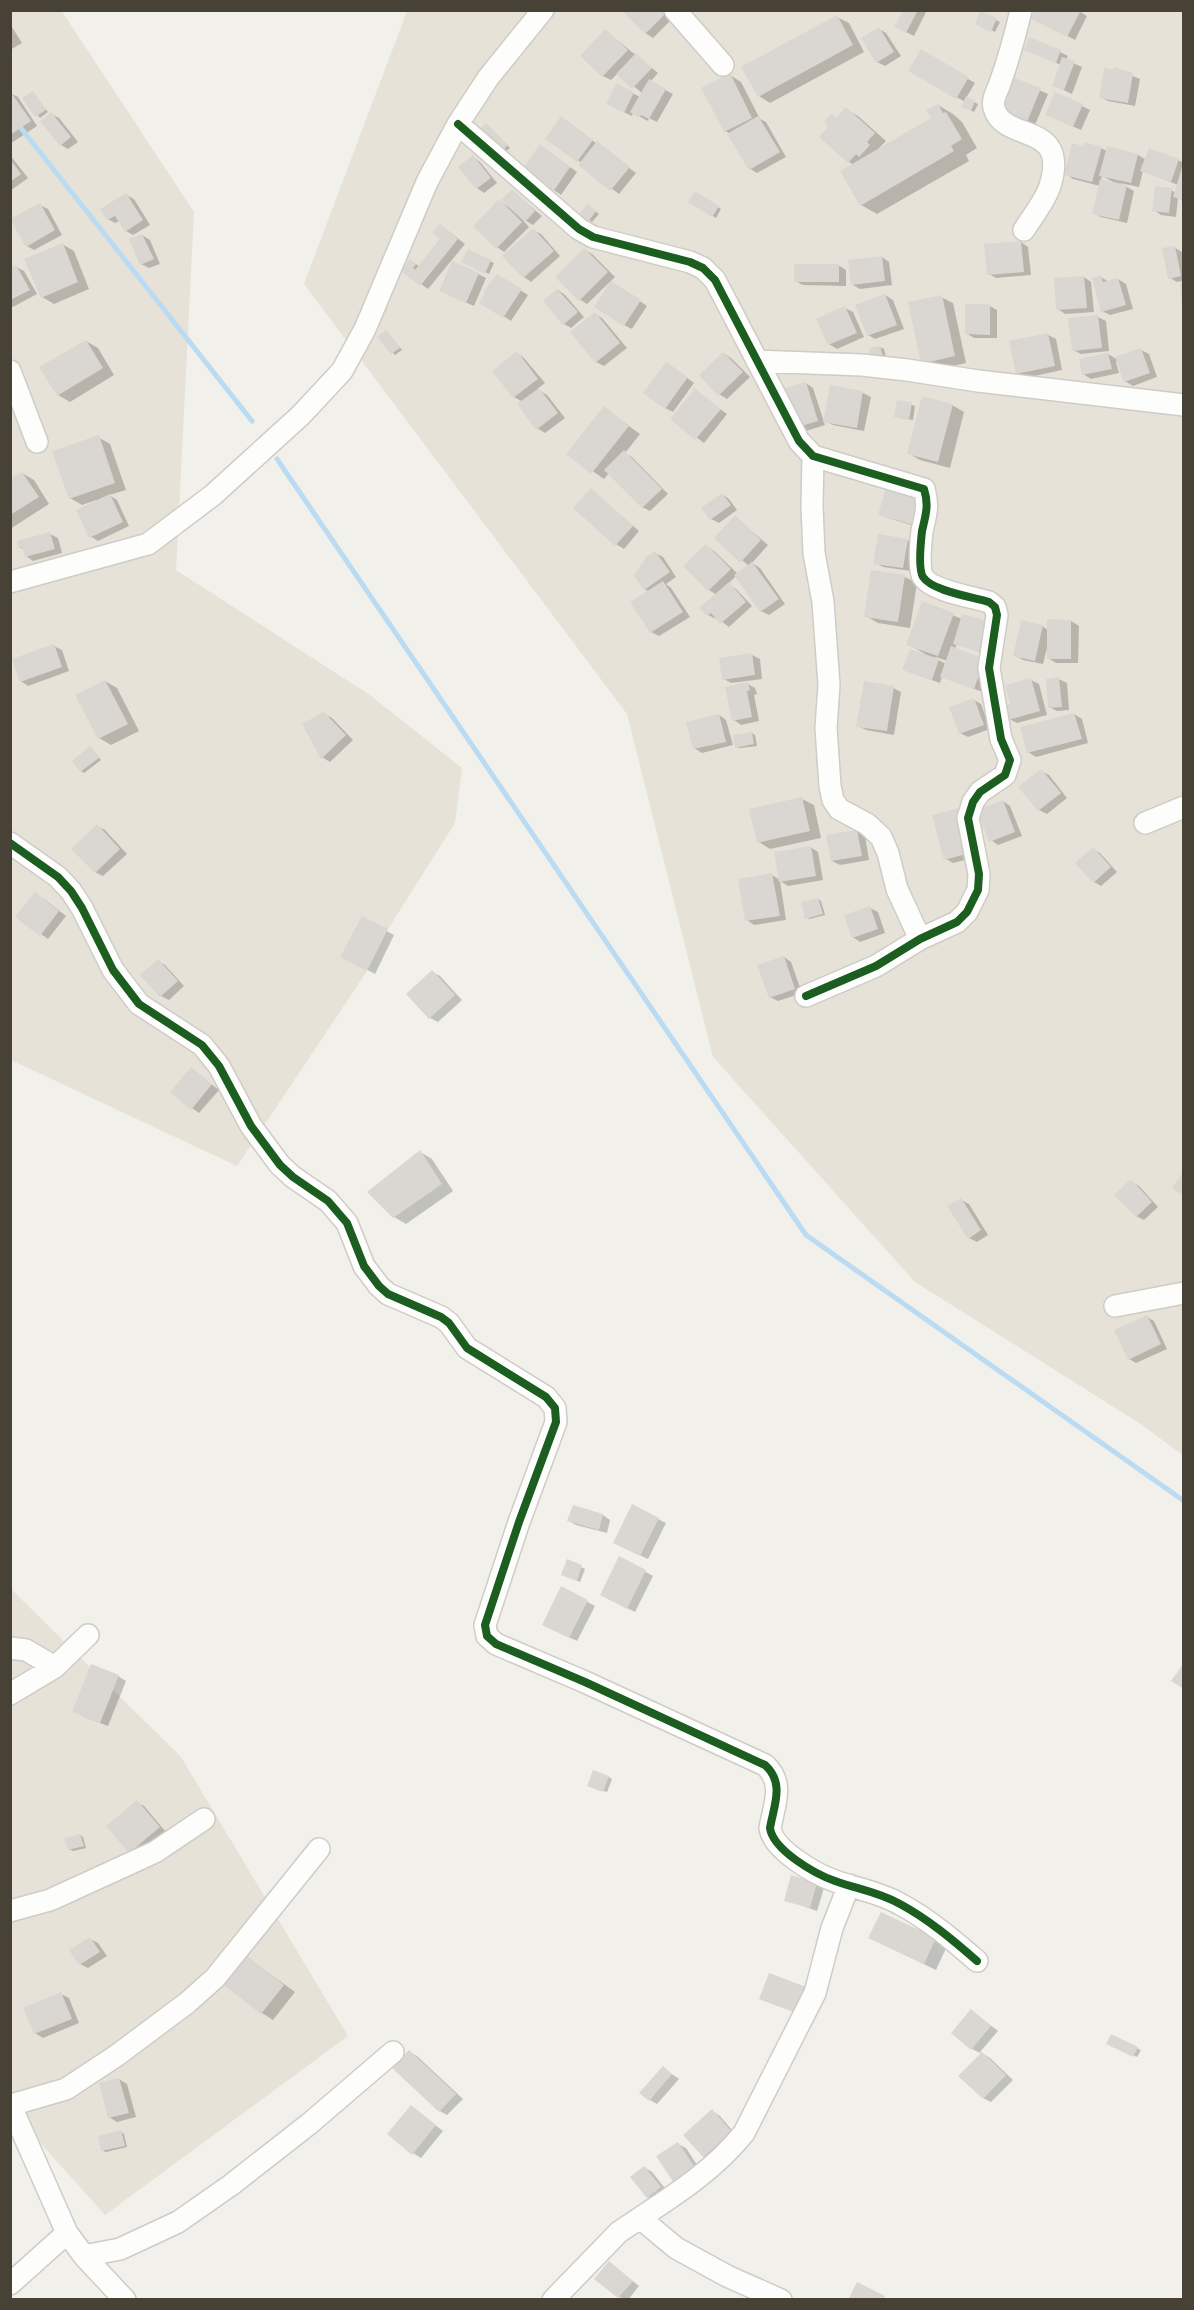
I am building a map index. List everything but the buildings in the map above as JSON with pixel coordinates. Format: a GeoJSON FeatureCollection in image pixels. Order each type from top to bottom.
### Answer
{"type":"FeatureCollection","features":[{"type":"Feature","properties":{"kind":"street"},"geometry":{"type":"LineString","coordinates":[[10,582],[148,544],[213,495],[301,415],[342,370],[365,329],[427,182],[458,124],[488,78],[543,10]]}},
{"type":"Feature","properties":{"kind":"street"},"geometry":{"type":"LineString","coordinates":[[675,10],[723,65]]}},
{"type":"Feature","properties":{"kind":"street"},"geometry":{"type":"LineString","coordinates":[[1021,10],[1010,56],[993,101],[994,110],[1000,120],[1044,140],[1050,150],[1053,163],[1050,187],[1024,230]]}},
{"type":"Feature","properties":{"kind":"street"},"geometry":{"type":"LineString","coordinates":[[458,124],[579,229],[593,237],[690,261],[703,268],[715,280],[799,441],[813,456],[924,489],[928,502],[921,536],[920,571],[924,579],[933,586],[989,602],[995,607],[998,615],[989,668],[1002,739],[1010,760],[1005,775],[980,792],[973,801],[968,818],[979,874],[978,890],[968,912],[957,922],[920,939],[876,966],[806,996]]}},
{"type":"Feature","properties":{"kind":"street"},"geometry":{"type":"LineString","coordinates":[[757,361],[884,367],[978,381],[1184,405]]}},
{"type":"Feature","properties":{"kind":"street"},"geometry":{"type":"LineString","coordinates":[[10,371],[37,442]]}},
{"type":"Feature","properties":{"kind":"street"},"geometry":{"type":"LineString","coordinates":[[813,456],[814,553],[823,602],[829,685],[826,728],[830,786],[839,809],[867,824],[880,837],[888,853],[897,889],[920,939]]}},
{"type":"Feature","properties":{"kind":"street"},"geometry":{"type":"LineString","coordinates":[[1146,823],[1184,807]]}},
{"type":"Feature","properties":{"kind":"street"},"geometry":{"type":"LineString","coordinates":[[10,843],[58,877],[71,891],[113,970],[139,1004],[202,1045],[219,1066],[251,1126],[280,1165],[328,1201],[348,1223],[364,1266],[379,1286],[388,1294],[441,1317],[449,1323],[467,1348],[546,1397],[553,1404],[556,1422],[519,1522],[485,1625],[489,1638],[496,1644],[596,1686],[765,1765],[773,1772],[777,1783],[770,1828],[772,1838],[785,1851],[799,1862],[834,1881],[876,1892],[917,1914],[977,1961]]}},
{"type":"Feature","properties":{"kind":"street"},"geometry":{"type":"LineString","coordinates":[[1115,1306],[1184,1293]]}},
{"type":"Feature","properties":{"kind":"street"},"geometry":{"type":"LineString","coordinates":[[10,1694],[56,1667],[88,1635]]}},
{"type":"Feature","properties":{"kind":"street"},"geometry":{"type":"LineString","coordinates":[[10,1648],[26,1650],[56,1667]]}},
{"type":"Feature","properties":{"kind":"street"},"geometry":{"type":"LineString","coordinates":[[10,1911],[50,1900],[155,1852],[204,1819]]}},
{"type":"Feature","properties":{"kind":"street"},"geometry":{"type":"LineString","coordinates":[[125,2300],[84,2256],[67,2233],[11,2104],[66,2089],[116,2056],[187,2003],[214,1978],[319,1849]]}},
{"type":"Feature","properties":{"kind":"street"},"geometry":{"type":"LineString","coordinates":[[553,2300],[619,2232],[697,2180],[730,2151],[744,2133],[815,1992],[832,1928],[849,1885]]}},
{"type":"Feature","properties":{"kind":"street"},"geometry":{"type":"LineString","coordinates":[[84,2256],[120,2249],[178,2222],[231,2185],[309,2124],[393,2052]]}},
{"type":"Feature","properties":{"kind":"street"},"geometry":{"type":"LineString","coordinates":[[640,2218],[676,2248],[727,2276],[781,2300]]}},
{"type":"Feature","properties":{"kind":"street"},"geometry":{"type":"LineString","coordinates":[[10,2284],[67,2233]]}},
{"type":"Feature","properties":{"kind":"shaded area"},"geometry":{"type":"Polygon","coordinates":[[[61,10],[194,212],[176,570],[370,695],[462,768],[455,823],[388,929],[367,971],[237,1166],[11,1060],[10,11],[61,10]]]}},
{"type":"Feature","properties":{"kind":"shaded area"},"geometry":{"type":"Polygon","coordinates":[[[407,11],[1183,11],[1183,1455],[1139,1423],[915,1282],[713,1057],[627,714],[304,284],[407,11]]]}},
{"type":"Feature","properties":{"kind":"shaded area"},"geometry":{"type":"Polygon","coordinates":[[[10,1588],[181,1757],[348,2036],[105,2215],[11,2110],[10,1588]]]}},
{"type":"Feature","properties":{"kind":"waterway"},"geometry":{"type":"LineString","coordinates":[[17,123],[252,421]]}},
{"type":"Feature","properties":{"kind":"waterway"},"geometry":{"type":"LineString","coordinates":[[277,459],[806,1235],[1184,1501]]}},
{"type":"Feature","properties":{"kind":"cycle path"},"geometry":{"type":"LineString","coordinates":[[458,124],[579,229],[593,237],[690,262],[703,268],[715,280],[799,441],[813,456],[924,489],[926,510],[920,554],[923,577],[935,586],[989,602],[995,607],[997,615],[989,668],[1001,739],[1010,760],[1005,775],[980,792],[973,802],[968,818],[979,874],[978,890],[967,912],[957,922],[920,939],[876,966],[806,996]]}},
{"type":"Feature","properties":{"kind":"cycle path"},"geometry":{"type":"LineString","coordinates":[[10,843],[58,877],[71,891],[113,970],[139,1004],[202,1045],[219,1066],[251,1126],[280,1165],[328,1201],[347,1223],[364,1266],[379,1286],[388,1294],[441,1317],[449,1323],[467,1348],[546,1397],[555,1408],[556,1422],[519,1522],[485,1625],[487,1636],[496,1644],[585,1682],[765,1765],[775,1779],[776,1787],[770,1828],[779,1845],[787,1853],[806,1867],[827,1878],[884,1896],[910,1910],[940,1930],[977,1961]]}}]}
